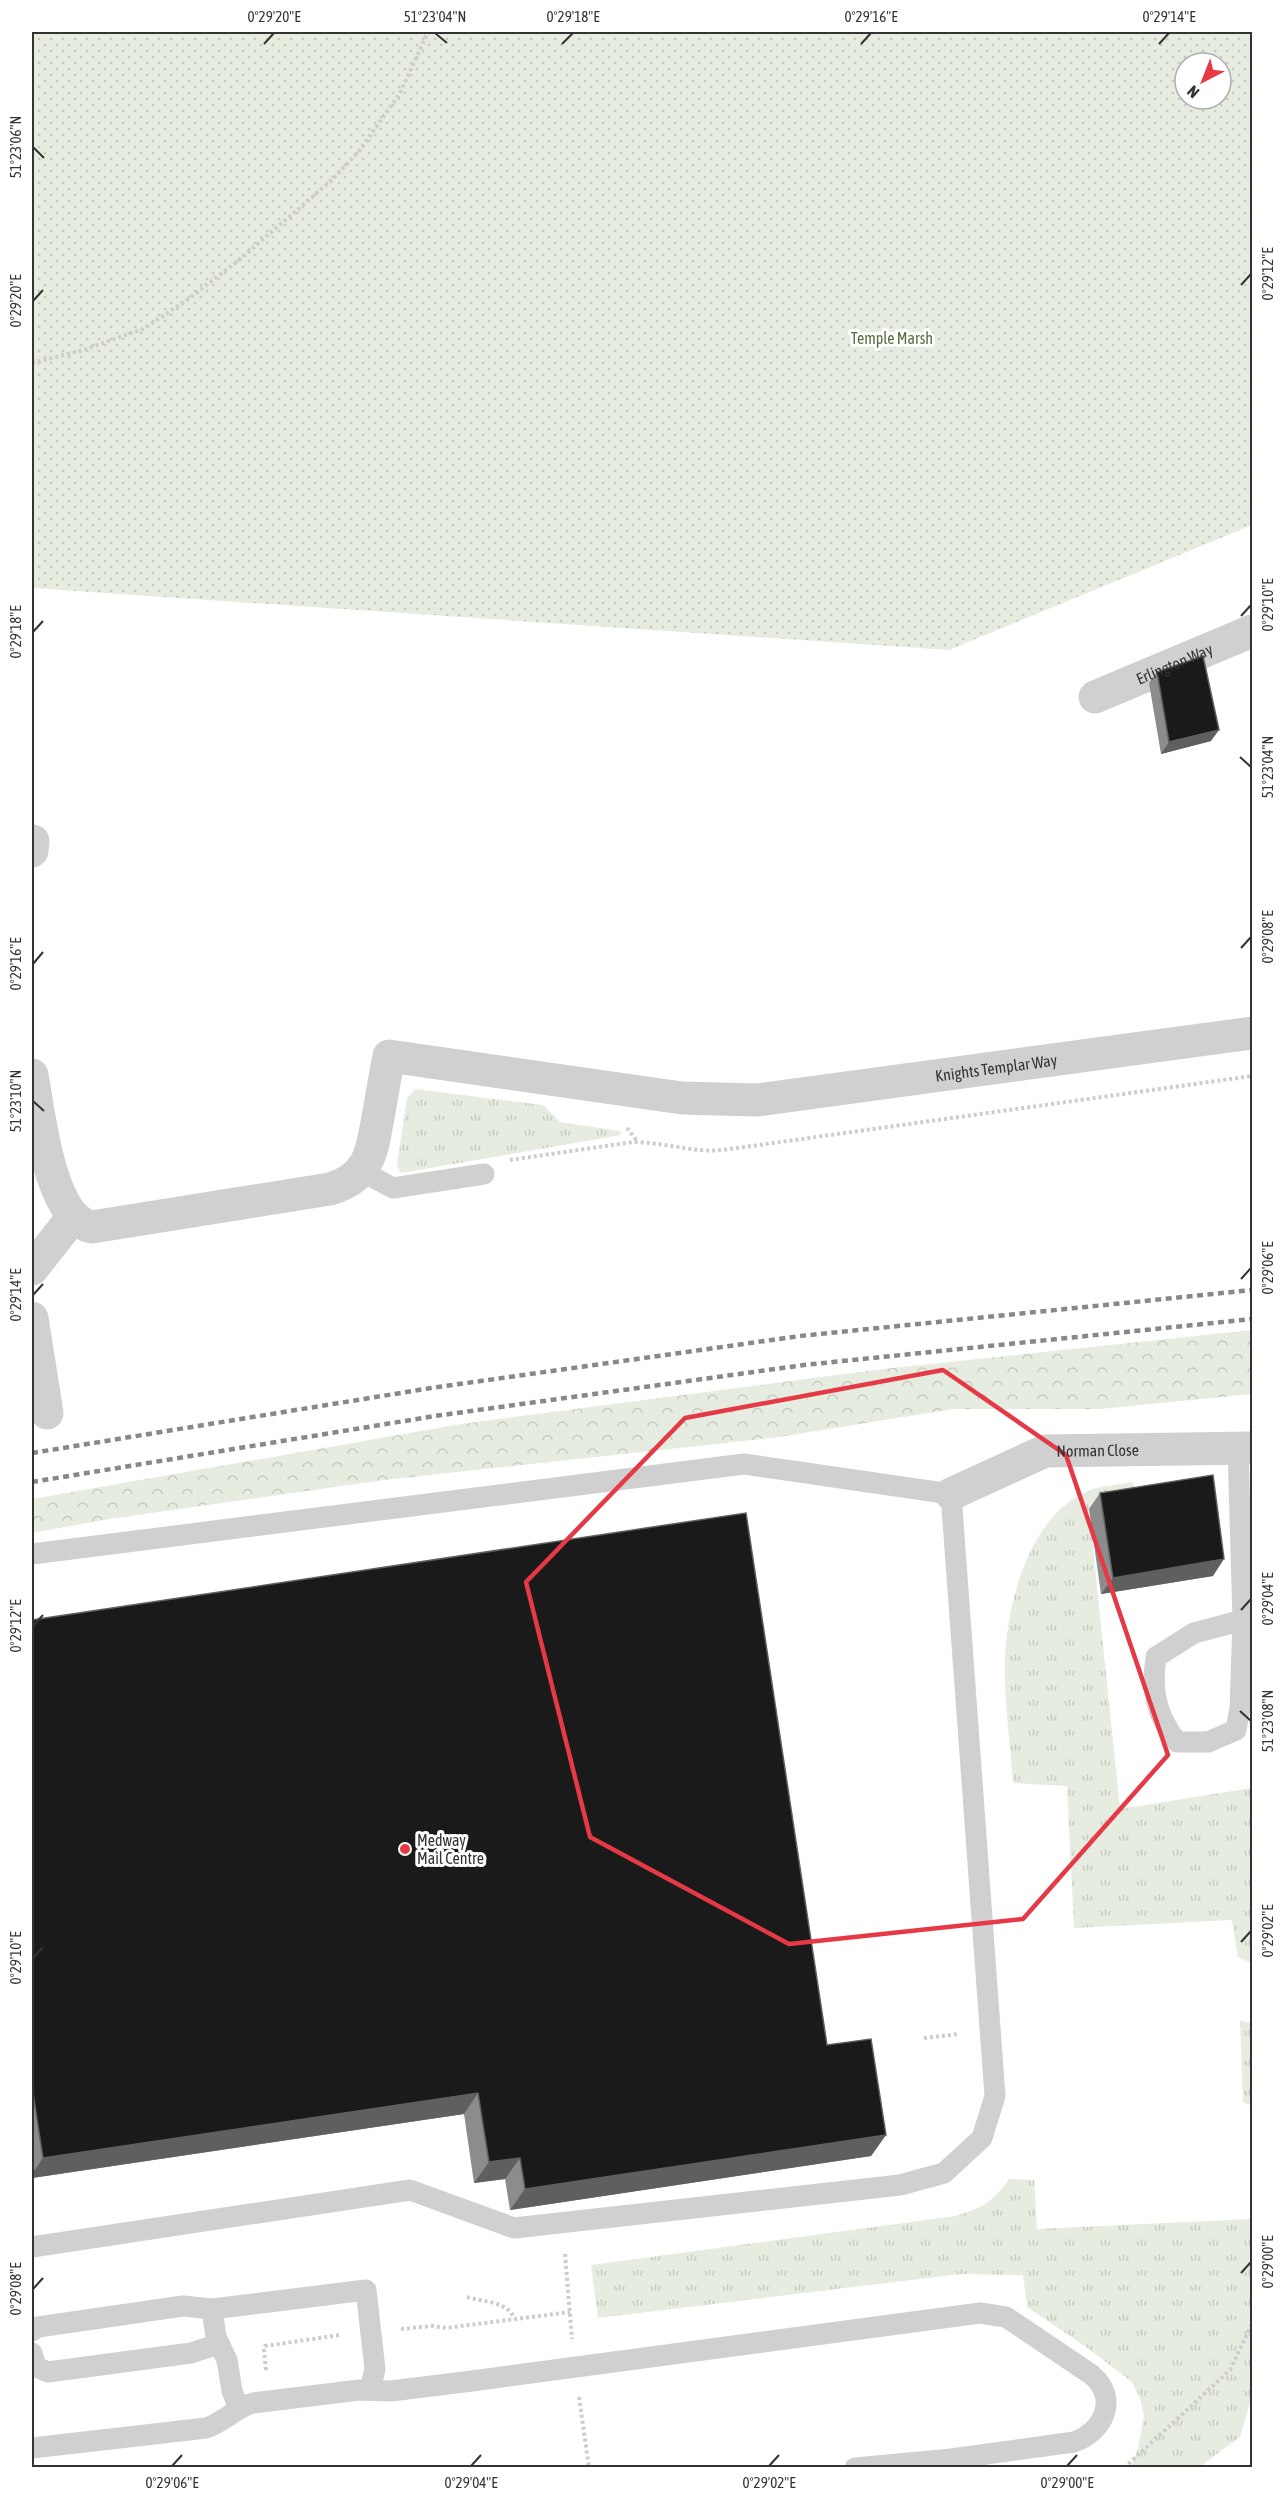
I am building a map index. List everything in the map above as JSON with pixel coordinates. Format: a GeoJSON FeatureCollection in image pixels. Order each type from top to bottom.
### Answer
{"type":"FeatureCollection","features":[{"type":"Feature","properties":{"kind":"street","name":"Erlington Way"},"geometry":{"type":"LineString","coordinates":[[1095,696],[1249,640]]}},
{"type":"Feature","properties":{"kind":"street","name":"Knights Templar Way"},"geometry":{"type":"LineString","coordinates":[[361,1171],[372,1150],[389,1056],[682,1098],[776,1098],[1252,1033]]}},
{"type":"Feature","properties":{"kind":"street"},"geometry":{"type":"LineString","coordinates":[[32,1075],[35,1111],[54,1183],[73,1217],[86,1226],[105,1227],[330,1189],[350,1181],[361,1171]]}},
{"type":"Feature","properties":{"kind":"street"},"geometry":{"type":"LineString","coordinates":[[32,1269],[73,1217]]}},
{"type":"Feature","properties":{"kind":"street"},"geometry":{"type":"LineString","coordinates":[[32,1318],[47,1413]]}},
{"type":"Feature","properties":{"kind":"street","name":"Norman Close"},"geometry":{"type":"LineString","coordinates":[[951,1494],[1045,1451],[1245,1448]]}},
{"type":"Feature","properties":{"kind":"lane"},"geometry":{"type":"LineString","coordinates":[[361,1171],[393,1188],[484,1174]]}},
{"type":"Feature","properties":{"kind":"lane"},"geometry":{"type":"LineString","coordinates":[[1243,1620],[1194,1633],[1156,1657],[1152,1682],[1163,1724],[1176,1742],[1208,1742],[1236,1730],[1240,1707],[1243,1620],[1245,1448]]}},
{"type":"Feature","properties":{"kind":"lane"},"geometry":{"type":"LineString","coordinates":[[32,1554],[744,1464],[951,1494],[995,2096],[982,2138],[944,2173],[900,2185],[514,2228],[410,2190],[32,2247]]}},
{"type":"Feature","properties":{"kind":"lane"},"geometry":{"type":"LineString","coordinates":[[32,2331],[38,2327],[178,2307],[212,2309],[366,2289],[375,2369],[370,2390]]}},
{"type":"Feature","properties":{"kind":"lane"},"geometry":{"type":"LineString","coordinates":[[212,2309],[215,2334],[227,2360],[232,2391],[239,2408]]}},
{"type":"Feature","properties":{"kind":"lane"},"geometry":{"type":"LineString","coordinates":[[32,2448],[206,2428],[239,2408],[253,2403],[370,2390],[391,2391],[986,2313],[1006,2317],[1092,2375],[1104,2388],[1106,2407],[1102,2420],[1092,2433],[1074,2442],[951,2459],[855,2468]]}},
{"type":"Feature","properties":{"kind":"lane"},"geometry":{"type":"LineString","coordinates":[[32,2353],[36,2367],[48,2372],[191,2353],[219,2343]]}},
{"type":"Feature","properties":{"kind":"path"},"geometry":{"type":"LineString","coordinates":[[32,363],[80,351],[142,329],[187,300],[239,260],[333,179],[359,151],[399,95],[428,32]]}},
{"type":"Feature","properties":{"kind":"path"},"geometry":{"type":"LineString","coordinates":[[924,2038],[990,2030]]}},
{"type":"Feature","properties":{"kind":"path"},"geometry":{"type":"LineString","coordinates":[[562,2223],[575,2367],[589,2468]]}},
{"type":"Feature","properties":{"kind":"path"},"geometry":{"type":"LineString","coordinates":[[467,2298],[488,2301],[510,2311],[514,2319]]}},
{"type":"Feature","properties":{"kind":"path"},"geometry":{"type":"LineString","coordinates":[[1124,2468],[1230,2370],[1252,2324]]}},
{"type":"Feature","properties":{"kind":"highlighted area"},"geometry":{"type":"Polygon","coordinates":[[[943,1370],[1066,1455],[1168,1755],[1023,1919],[789,1944],[590,1837],[526,1582],[685,1418],[943,1370]]]}},
{"type":"Feature","properties":{"kind":"green space","name":"Temple Marsh"},"geometry":{"type":"Polygon","coordinates":[[[32,32],[1252,32],[1252,525],[949,650],[32,588],[32,32]]]}},
{"type":"Feature","properties":{"kind":"green space"},"geometry":{"type":"Polygon","coordinates":[[[415,1089],[543,1105],[560,1122],[620,1131],[621,1135],[401,1173],[397,1165],[407,1098],[415,1089]]]}},
{"type":"Feature","properties":{"kind":"green space"},"geometry":{"type":"Polygon","coordinates":[[[1252,1330],[1252,1394],[1100,1409],[953,1409],[779,1437],[384,1480],[109,1519],[32,1533],[32,1499],[461,1424],[883,1369],[1252,1330]]]}},
{"type":"Feature","properties":{"kind":"green space"},"geometry":{"type":"Polygon","coordinates":[[[1133,1482],[1140,1501],[1089,1510],[1120,1809],[1252,1788],[1252,1963],[1238,1957],[1232,1920],[1074,1928],[1067,1786],[1013,1783],[1006,1705],[1005,1659],[1011,1612],[1026,1563],[1051,1519],[1068,1503],[1093,1489],[1133,1482]]]}},
{"type":"Feature","properties":{"kind":"green space"},"geometry":{"type":"Polygon","coordinates":[[[1240,2021],[1252,2023],[1252,2106],[1243,2102],[1240,2021]]]}},
{"type":"Feature","properties":{"kind":"green space"},"geometry":{"type":"Polygon","coordinates":[[[1009,2179],[1034,2180],[1037,2229],[1252,2219],[1252,2396],[1240,2437],[1199,2467],[1131,2467],[1138,2448],[1144,2416],[1140,2398],[1132,2382],[1085,2346],[1027,2307],[1023,2275],[961,2274],[598,2318],[591,2265],[956,2216],[987,2203],[1009,2179]]]}},
{"type":"Feature","properties":{"kind":"building"},"geometry":{"type":"Polygon","coordinates":[[[1203,656],[1219,730],[1169,742],[1157,672],[1203,656]]]}},
{"type":"Feature","properties":{"kind":"building"},"geometry":{"type":"Polygon","coordinates":[[[1213,1475],[1224,1559],[1113,1578],[1100,1493],[1213,1475]]]}},
{"type":"Feature","properties":{"kind":"building","name":"Medway Mail Centre"},"geometry":{"type":"Polygon","coordinates":[[[746,1513],[827,2045],[871,2039],[886,2135],[525,2189],[520,2158],[489,2162],[478,2093],[43,2158],[32,2086],[32,1620],[746,1513]]]}},
{"type":"Feature","properties":{"kind":"railway"},"geometry":{"type":"LineString","coordinates":[[32,1453],[431,1388],[800,1336],[1252,1290]]}},
{"type":"Feature","properties":{"kind":"railway"},"geometry":{"type":"LineString","coordinates":[[32,1482],[435,1416],[804,1365],[1252,1319]]}},
{"type":"Feature","properties":{"kind":"place","name":"Medway Mail Centre"},"geometry":{"type":"Point","coordinates":[405,1849]}}]}
